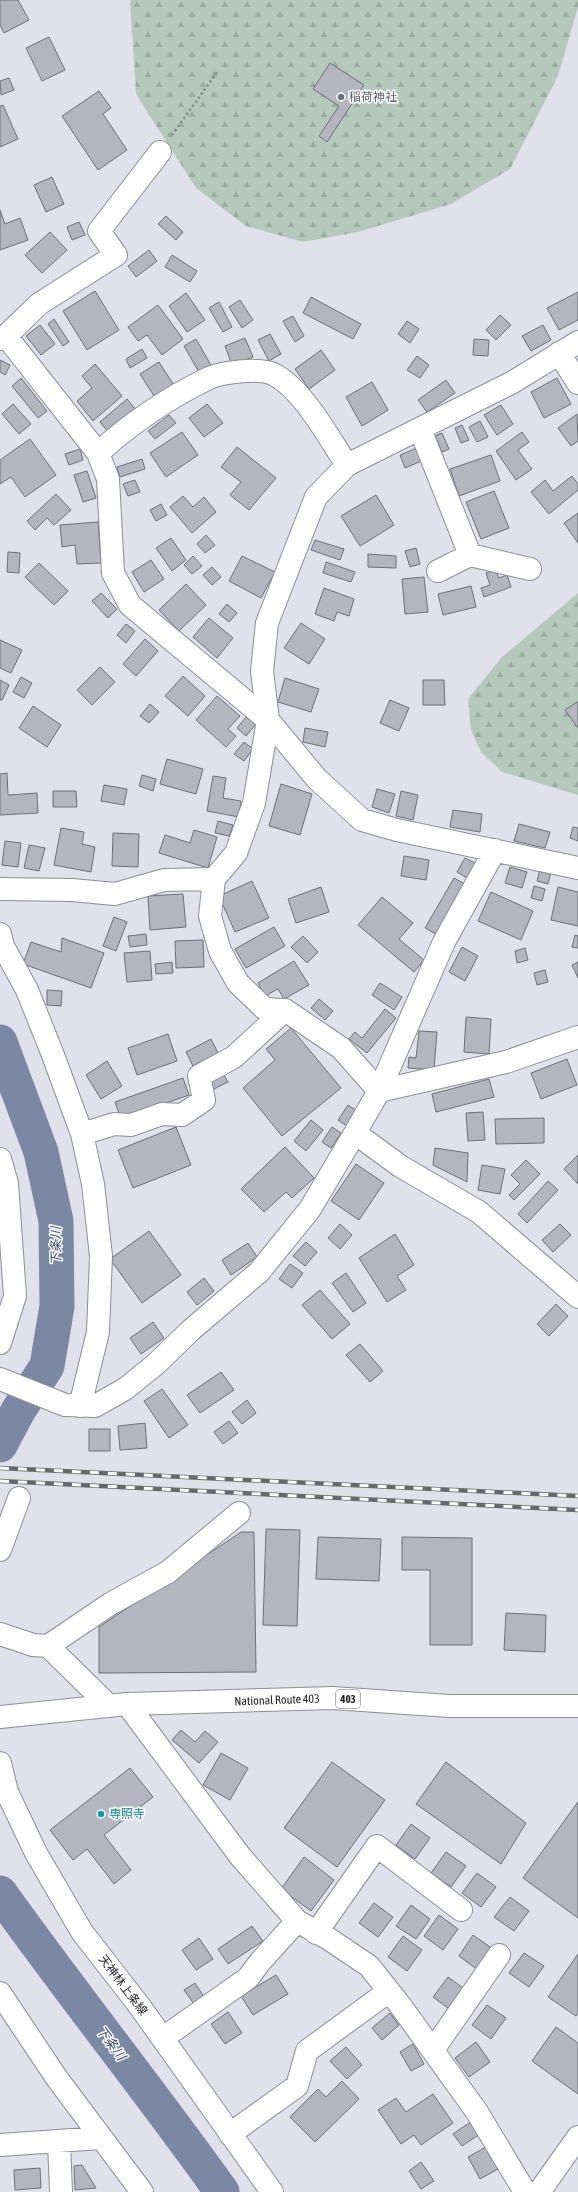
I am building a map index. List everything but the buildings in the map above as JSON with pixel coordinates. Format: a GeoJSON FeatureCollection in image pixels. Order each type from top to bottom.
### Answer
{"type":"FeatureCollection","features":[{"type":"Feature","properties":{"kind":"main road"},"geometry":{"type":"LineString","coordinates":[[160,152],[99,231],[116,255],[39,304],[3,338],[98,453],[108,479],[113,573],[130,605],[268,720],[317,779],[362,820],[397,830],[578,868]]}},
{"type":"Feature","properties":{"kind":"main road"},"geometry":{"type":"LineString","coordinates":[[378,1091],[341,1048],[285,1010],[264,1009],[238,983],[220,951],[210,916],[214,879],[236,853],[254,803],[268,720],[262,671],[268,623],[316,496],[347,465],[513,382],[578,342]]}},
{"type":"Feature","properties":{"kind":"main road"},"geometry":{"type":"LineString","coordinates":[[559,353],[578,384]]}},
{"type":"Feature","properties":{"kind":"main road"},"geometry":{"type":"LineString","coordinates":[[98,453],[123,431],[211,378],[251,370],[274,374],[303,399],[347,465]]}},
{"type":"Feature","properties":{"kind":"main road"},"geometry":{"type":"LineString","coordinates":[[420,429],[470,555]]}},
{"type":"Feature","properties":{"kind":"main road"},"geometry":{"type":"LineString","coordinates":[[438,571],[470,555],[530,570]]}},
{"type":"Feature","properties":{"kind":"main road"},"geometry":{"type":"LineString","coordinates":[[0,1379],[72,1406],[95,1406],[125,1389],[259,1272],[310,1209],[355,1133],[378,1091],[444,942],[495,850]]}},
{"type":"Feature","properties":{"kind":"main road"},"geometry":{"type":"LineString","coordinates":[[0,889],[72,890],[115,894],[164,880],[214,879]]}},
{"type":"Feature","properties":{"kind":"main road"},"geometry":{"type":"LineString","coordinates":[[0,934],[3,946],[27,990],[82,1134],[93,1184],[101,1256],[98,1332],[72,1406]]}},
{"type":"Feature","properties":{"kind":"main road"},"geometry":{"type":"LineString","coordinates":[[82,1134],[114,1124],[131,1125],[162,1114],[182,1115],[204,1100],[199,1076],[234,1057],[285,1010]]}},
{"type":"Feature","properties":{"kind":"main road"},"geometry":{"type":"LineString","coordinates":[[378,1091],[506,1062],[578,1037]]}},
{"type":"Feature","properties":{"kind":"main road"},"geometry":{"type":"LineString","coordinates":[[355,1133],[400,1166],[479,1212],[578,1297]]}},
{"type":"Feature","properties":{"kind":"main road"},"geometry":{"type":"LineString","coordinates":[[0,1159],[7,1183],[15,1296],[0,1343]]}},
{"type":"Feature","properties":{"kind":"main road"},"geometry":{"type":"LineString","coordinates":[[0,1550],[19,1498]]}},
{"type":"Feature","properties":{"kind":"main road"},"geometry":{"type":"LineString","coordinates":[[0,1634],[33,1646],[48,1646],[110,1604],[168,1572],[239,1513]]}},
{"type":"Feature","properties":{"kind":"main road"},"geometry":{"type":"LineString","coordinates":[[48,1646],[118,1705],[240,1856],[297,1921],[369,1966],[433,2050],[477,2112],[525,2192]]}},
{"type":"Feature","properties":{"kind":"main road","name":"National Route 403"},"geometry":{"type":"LineString","coordinates":[[0,1718],[118,1705],[332,1698],[449,1706],[575,1709]]}},
{"type":"Feature","properties":{"kind":"main road","name":"天神林上条線"},"geometry":{"type":"LineString","coordinates":[[0,1763],[7,1792],[36,1852],[82,1932],[163,2038],[272,2192]]}},
{"type":"Feature","properties":{"kind":"main road"},"geometry":{"type":"LineString","coordinates":[[316,1932],[377,1846],[461,1910]]}},
{"type":"Feature","properties":{"kind":"main road"},"geometry":{"type":"LineString","coordinates":[[163,2038],[248,1978],[260,1962],[297,1921]]}},
{"type":"Feature","properties":{"kind":"main road"},"geometry":{"type":"LineString","coordinates":[[433,2050],[499,1955]]}},
{"type":"Feature","properties":{"kind":"main road"},"geometry":{"type":"LineString","coordinates":[[230,2134],[297,2086],[306,2051],[389,1991]]}},
{"type":"Feature","properties":{"kind":"main road"},"geometry":{"type":"LineString","coordinates":[[0,1993],[56,2077],[142,2192]]}},
{"type":"Feature","properties":{"kind":"main road"},"geometry":{"type":"LineString","coordinates":[[539,2192],[578,2137]]}},
{"type":"Feature","properties":{"kind":"main road"},"geometry":{"type":"LineString","coordinates":[[0,2145],[101,2138]]}},
{"type":"Feature","properties":{"kind":"main road"},"geometry":{"type":"LineString","coordinates":[[59,2141],[61,2192]]}},
{"type":"Feature","properties":{"kind":"path"},"geometry":{"type":"LineString","coordinates":[[160,152],[218,71]]}},
{"type":"Feature","properties":{"kind":"green space"},"geometry":{"type":"Polygon","coordinates":[[[130,0],[578,0],[578,7],[558,76],[510,169],[451,204],[358,232],[303,242],[246,226],[196,188],[136,94],[130,0]]]}},
{"type":"Feature","properties":{"kind":"green space"},"geometry":{"type":"Polygon","coordinates":[[[578,593],[578,795],[502,772],[481,752],[471,730],[468,699],[502,657],[578,593]]]}},
{"type":"Feature","properties":{"kind":"waterway","name":"下条川"},"geometry":{"type":"LineString","coordinates":[[0,1042],[41,1152],[56,1221],[57,1306],[47,1366],[18,1411],[0,1445]]}},
{"type":"Feature","properties":{"kind":"waterway","name":"下条川"},"geometry":{"type":"LineString","coordinates":[[0,1893],[222,2192]]}},
{"type":"Feature","properties":{"kind":"railway"},"geometry":{"type":"LineString","coordinates":[[0,1468],[578,1496]]}},
{"type":"Feature","properties":{"kind":"railway"},"geometry":{"type":"LineString","coordinates":[[0,1481],[578,1510]]}},
{"type":"Feature","properties":{"kind":"place","name":"稲荷神社"},"geometry":{"type":"Point","coordinates":[341,97]}},
{"type":"Feature","properties":{"kind":"place","name":"専照寺"},"geometry":{"type":"Point","coordinates":[101,1814]}}]}
